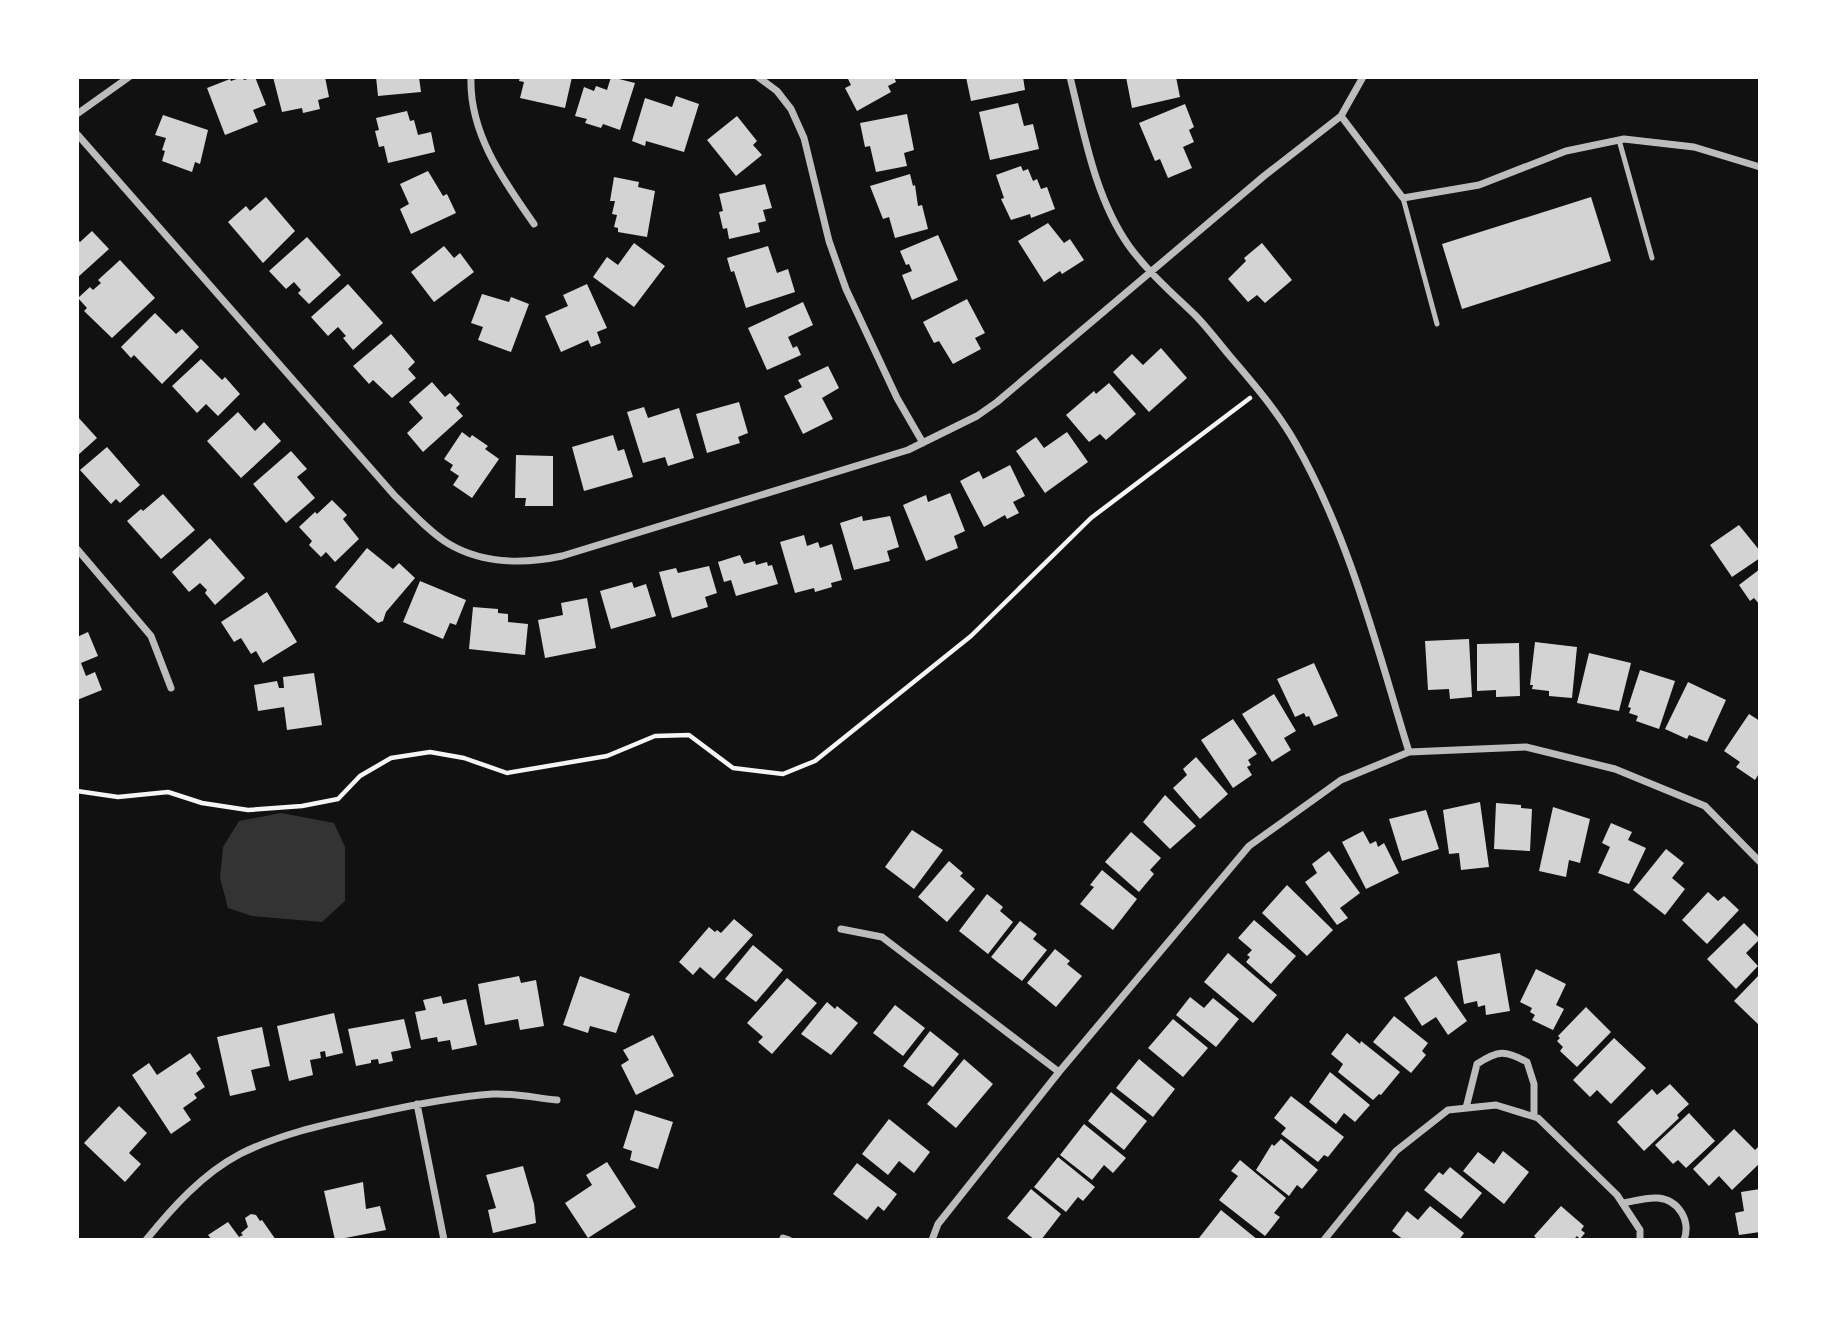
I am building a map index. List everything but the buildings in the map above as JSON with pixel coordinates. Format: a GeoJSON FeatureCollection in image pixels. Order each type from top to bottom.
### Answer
{"type":"FeatureCollection","features":[{"type":"Feature","properties":{"kind":"street"},"geometry":{"type":"LineString","coordinates":[[77,114],[129,77]]}},
{"type":"Feature","properties":{"kind":"street"},"geometry":{"type":"LineString","coordinates":[[471,77],[472,104],[480,134],[501,178],[534,224]]}},
{"type":"Feature","properties":{"kind":"street"},"geometry":{"type":"LineString","coordinates":[[758,77],[777,91],[791,109],[804,138],[829,241],[846,289],[897,398],[923,443]]}},
{"type":"Feature","properties":{"kind":"street"},"geometry":{"type":"LineString","coordinates":[[1070,77],[1099,184],[1115,223],[1129,246],[1197,317],[1259,391],[1295,443],[1333,521],[1372,631],[1409,752]]}},
{"type":"Feature","properties":{"kind":"street"},"geometry":{"type":"LineString","coordinates":[[77,134],[395,496],[449,544],[507,561],[534,561],[562,556],[908,450],[977,416],[1264,176],[1341,116],[1363,77]]}},
{"type":"Feature","properties":{"kind":"street"},"geometry":{"type":"LineString","coordinates":[[1341,116],[1403,198],[1479,185],[1566,151],[1619,141],[1694,147],[1760,167]]}},
{"type":"Feature","properties":{"kind":"street"},"geometry":{"type":"LineString","coordinates":[[77,549],[151,636],[171,688]]}},
{"type":"Feature","properties":{"kind":"street"},"geometry":{"type":"LineString","coordinates":[[932,1240],[939,1224],[1059,1072],[1249,846],[1341,780],[1409,752],[1526,747],[1615,769],[1705,806],[1760,862]]}},
{"type":"Feature","properties":{"kind":"street"},"geometry":{"type":"LineString","coordinates":[[841,929],[882,937],[1059,1072]]}},
{"type":"Feature","properties":{"kind":"street"},"geometry":{"type":"LineString","coordinates":[[1466,1108],[1477,1064],[1494,1053],[1511,1053],[1527,1062],[1534,1084],[1534,1116]]}},
{"type":"Feature","properties":{"kind":"street"},"geometry":{"type":"LineString","coordinates":[[146,1240],[175,1204],[238,1155],[314,1126],[417,1104],[495,1094],[557,1100]]}},
{"type":"Feature","properties":{"kind":"street"},"geometry":{"type":"LineString","coordinates":[[417,1104],[444,1240]]}},
{"type":"Feature","properties":{"kind":"street"},"geometry":{"type":"LineString","coordinates":[[1324,1240],[1396,1151],[1448,1110],[1496,1105],[1538,1118],[1618,1195],[1640,1230],[1640,1240]]}},
{"type":"Feature","properties":{"kind":"street"},"geometry":{"type":"LineString","coordinates":[[1623,1203],[1660,1198],[1675,1204],[1684,1215],[1687,1231],[1684,1240]]}},
{"type":"Feature","properties":{"kind":"lane"},"geometry":{"type":"LineString","coordinates":[[1619,141],[1652,258]]}},
{"type":"Feature","properties":{"kind":"lane"},"geometry":{"type":"LineString","coordinates":[[1403,198],[1437,324]]}},
{"type":"Feature","properties":{"kind":"path"},"geometry":{"type":"LineString","coordinates":[[77,791],[118,797],[168,792],[202,803],[248,810],[302,806],[338,799],[360,776],[391,758],[430,752],[464,758],[507,773],[607,756],[655,736],[689,735],[733,768],[783,774],[815,761],[971,636],[1091,518],[1259,391]]}},
{"type":"Feature","properties":{"kind":"shaded area"},"geometry":{"type":"Polygon","coordinates":[[[281,813],[334,823],[345,847],[345,901],[322,922],[252,916],[228,908],[220,878],[223,847],[239,821],[281,813]]]}}]}
